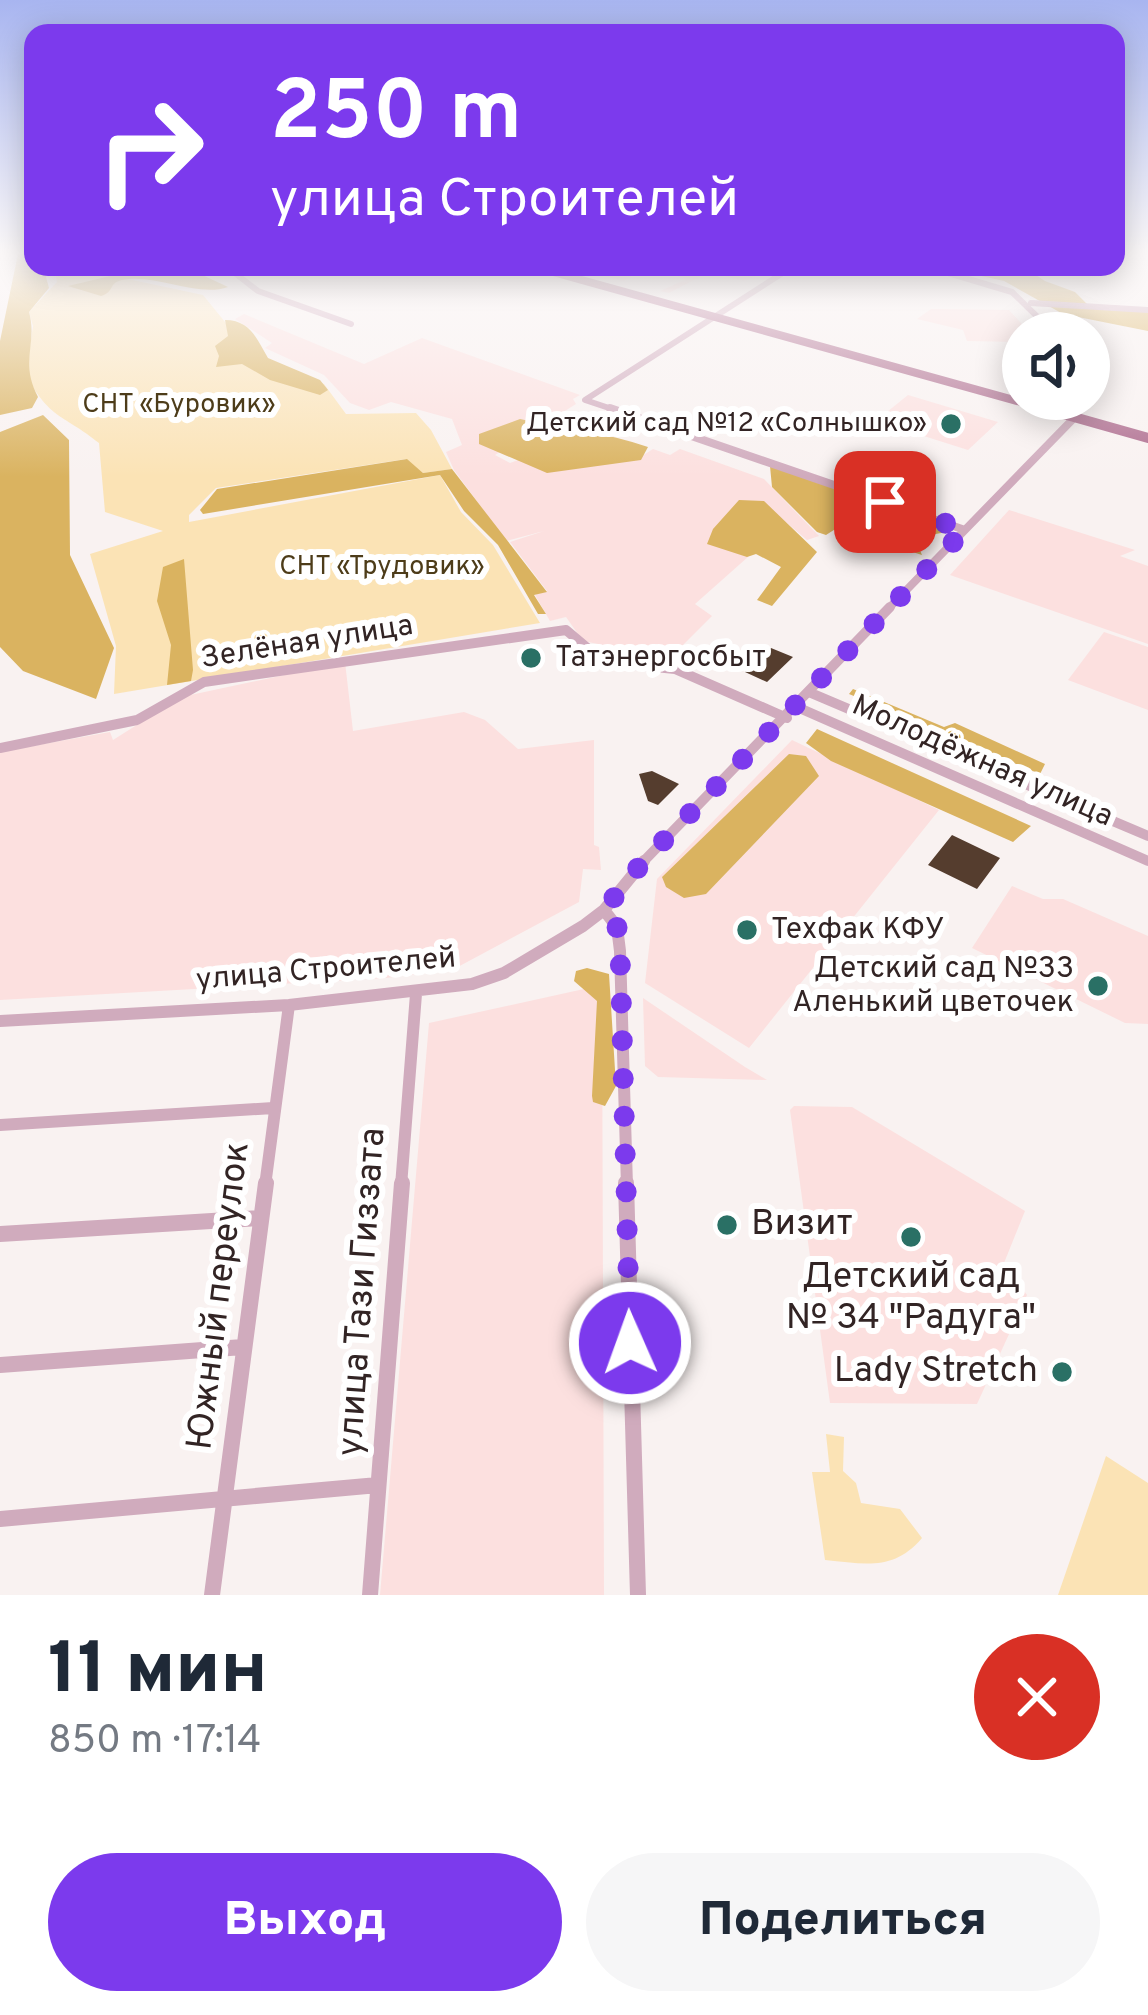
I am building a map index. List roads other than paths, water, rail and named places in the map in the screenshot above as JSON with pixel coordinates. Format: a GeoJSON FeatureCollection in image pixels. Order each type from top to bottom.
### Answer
{"type":"FeatureCollection","features":[{"type":"Feature","properties":{"kind":"main road"},"geometry":{"type":"LineString","coordinates":[[757,328],[1002,397]]}},
{"type":"Feature","properties":{"kind":"main road"},"geometry":{"type":"LineString","coordinates":[[1086,420],[1148,438]]}},
{"type":"Feature","properties":{"kind":"street"},"geometry":{"type":"LineString","coordinates":[[698,328],[585,400],[965,530]]}},
{"type":"Feature","properties":{"kind":"street","name":"улица Строителей"},"geometry":{"type":"LineString","coordinates":[[0,1021],[416,994],[504,973],[604,910],[642,863],[1073,420]]}},
{"type":"Feature","properties":{"kind":"street"},"geometry":{"type":"LineString","coordinates":[[927,570],[944,576]]}},
{"type":"Feature","properties":{"kind":"street","name":"Зелёная улица"},"geometry":{"type":"LineString","coordinates":[[0,748],[137,720],[204,682],[561,631],[574,633],[591,655],[604,662],[675,669],[787,718]]}},
{"type":"Feature","properties":{"kind":"street","name":"Молодёжная улица"},"geometry":{"type":"LineString","coordinates":[[811,693],[1148,836]]}},
{"type":"Feature","properties":{"kind":"street","name":"Молодёжная улица"},"geometry":{"type":"LineString","coordinates":[[797,707],[1148,861]]}},
{"type":"Feature","properties":{"kind":"street"},"geometry":{"type":"LineString","coordinates":[[604,910],[617,927],[620,951],[638,1595]]}},
{"type":"Feature","properties":{"kind":"street","name":"улица Тази Гиззата"},"geometry":{"type":"LineString","coordinates":[[370,1595],[416,994]]}},
{"type":"Feature","properties":{"kind":"street","name":"Южный переулок"},"geometry":{"type":"LineString","coordinates":[[212,1595],[289,1005]]}},
{"type":"Feature","properties":{"kind":"street"},"geometry":{"type":"LineString","coordinates":[[0,1125],[273,1108]]}},
{"type":"Feature","properties":{"kind":"street"},"geometry":{"type":"LineString","coordinates":[[0,1234],[260,1218]]}},
{"type":"Feature","properties":{"kind":"street"},"geometry":{"type":"LineString","coordinates":[[0,1365],[244,1347]]}},
{"type":"Feature","properties":{"kind":"street"},"geometry":{"type":"LineString","coordinates":[[0,1519],[378,1485]]}},
{"type":"Feature","properties":{"kind":"place","name":"Детский сад №12 «Солнышко»"},"geometry":{"type":"Point","coordinates":[951,424]}},
{"type":"Feature","properties":{"kind":"place","name":"Татэнергосбыт"},"geometry":{"type":"Point","coordinates":[531,658]}},
{"type":"Feature","properties":{"kind":"place","name":"Техфак КФУ"},"geometry":{"type":"Point","coordinates":[747,930]}},
{"type":"Feature","properties":{"kind":"place","name":"Детский сад №33 Аленький цветочек"},"geometry":{"type":"Point","coordinates":[1098,986]}},
{"type":"Feature","properties":{"kind":"place","name":"Визит"},"geometry":{"type":"Point","coordinates":[727,1225]}},
{"type":"Feature","properties":{"kind":"place","name":"Детский сад № 34 \"Радуга\""},"geometry":{"type":"Point","coordinates":[911,1237]}},
{"type":"Feature","properties":{"kind":"place","name":"Lady Stretch"},"geometry":{"type":"Point","coordinates":[1062,1372]}},
{"type":"Feature","properties":{"kind":"park label","name":"СНТ «Буровик»"},"geometry":{"type":"Point","coordinates":[179,405]}},
{"type":"Feature","properties":{"kind":"park label","name":"СНТ «Трудовик»"},"geometry":{"type":"Point","coordinates":[382,567]}}]}
